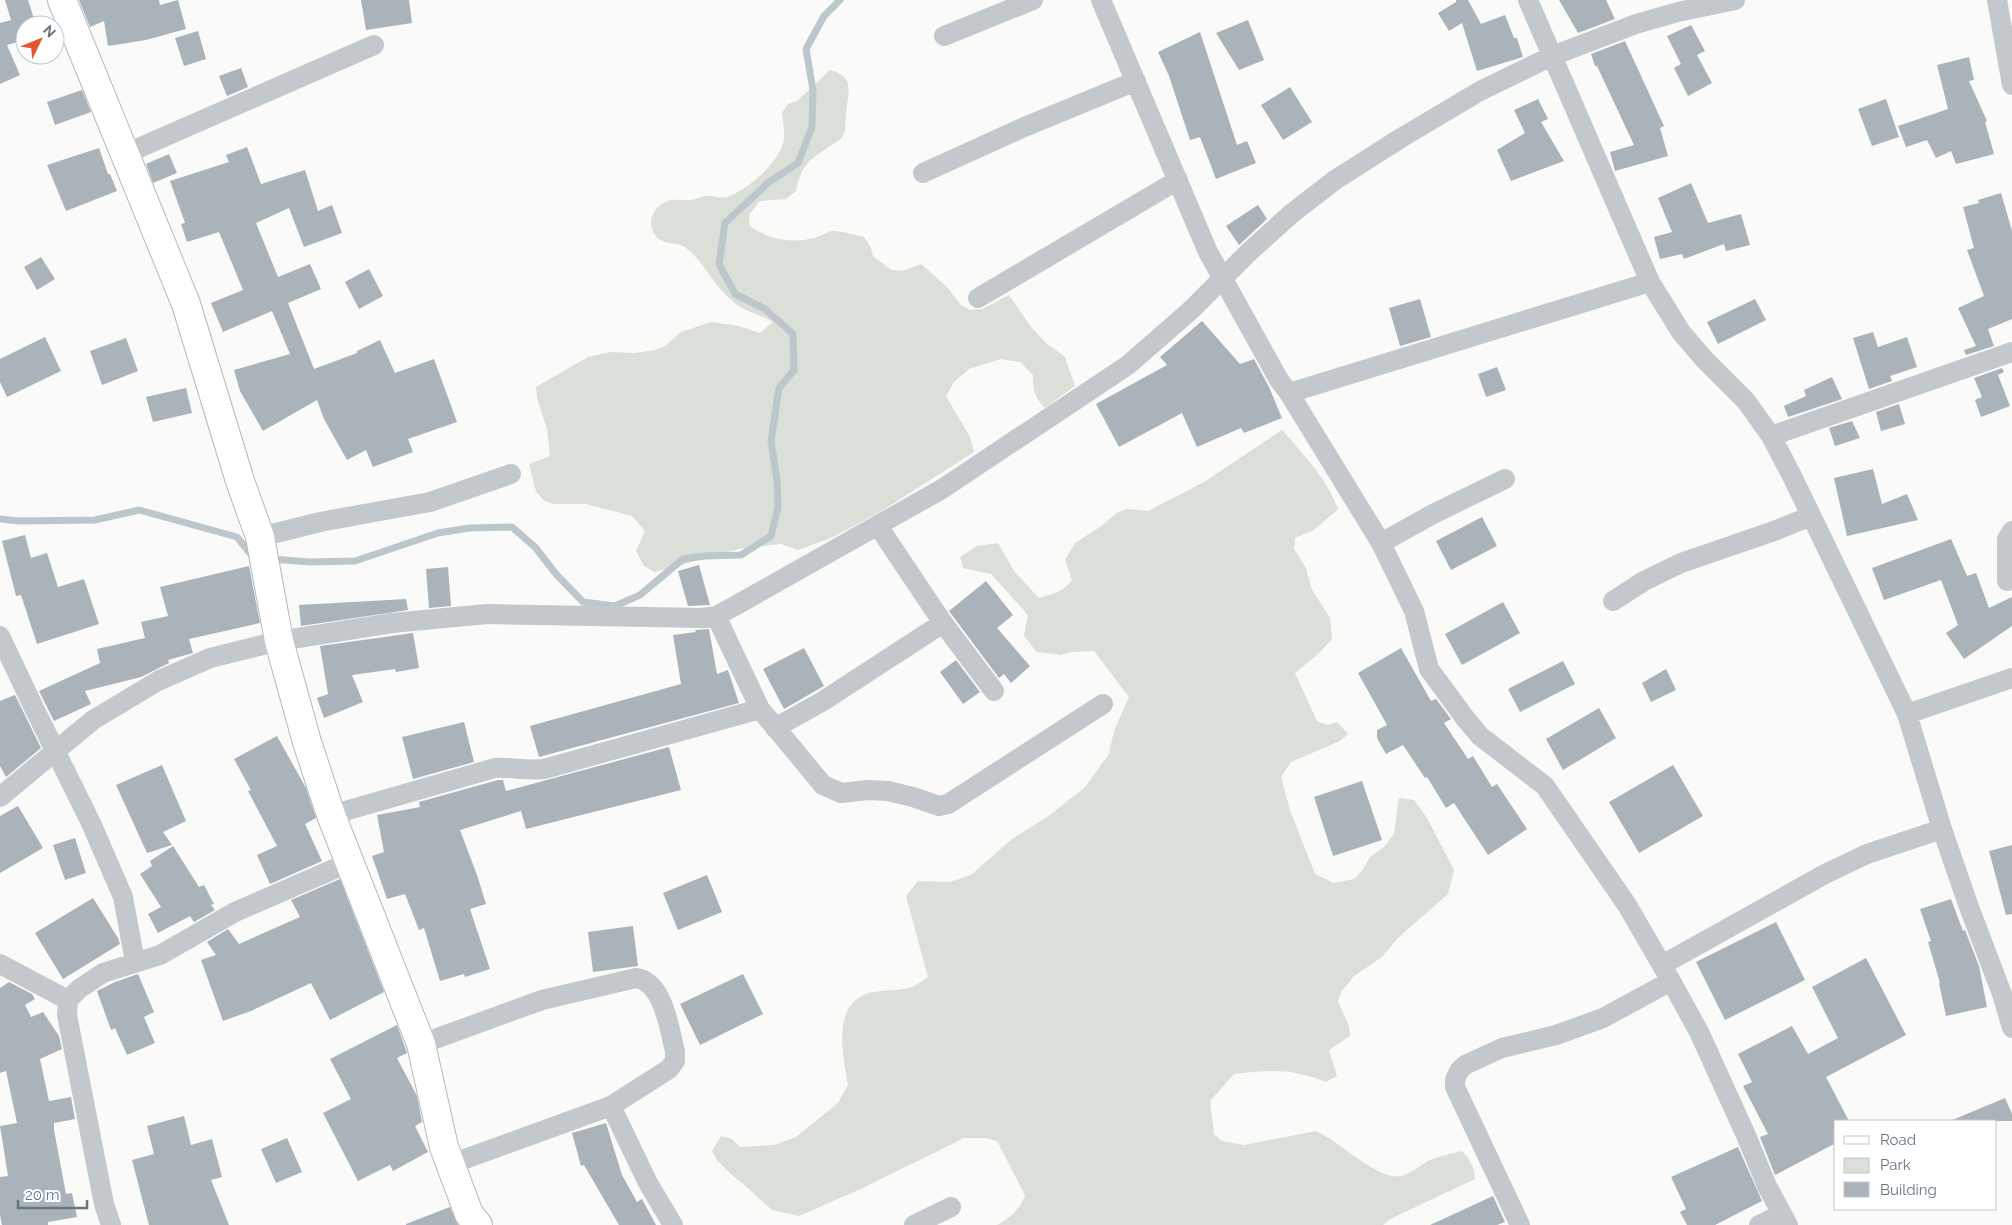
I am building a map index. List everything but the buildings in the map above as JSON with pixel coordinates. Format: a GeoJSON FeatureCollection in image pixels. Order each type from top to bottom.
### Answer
{"type":"FeatureCollection","features":[{"type":"Feature","properties":{"kind":"street"},"geometry":{"type":"LineString","coordinates":[[62,0],[186,304],[240,481],[260,537],[279,641],[307,742],[331,815],[420,1044],[444,1147],[470,1214],[478,1225]]}},
{"type":"Feature","properties":{"kind":"street"},"geometry":{"type":"LineString","coordinates":[[944,36],[1033,0]]}},
{"type":"Feature","properties":{"kind":"street"},"geometry":{"type":"LineString","coordinates":[[1101,0],[1208,252],[1279,380],[1289,393],[1381,543],[1414,610],[1429,669],[1480,736],[1546,786],[1627,905],[1699,1032],[1767,1186],[1785,1219],[1759,1225]]}},
{"type":"Feature","properties":{"kind":"street"},"geometry":{"type":"LineString","coordinates":[[1528,0],[1650,282],[1680,332],[1704,359],[1746,400],[1771,436],[1812,516],[1907,714],[1942,829],[1969,907],[2007,992],[2012,1028]]}},
{"type":"Feature","properties":{"kind":"street"},"geometry":{"type":"LineString","coordinates":[[1997,0],[2007,27],[2012,85]]}},
{"type":"Feature","properties":{"kind":"street"},"geometry":{"type":"LineString","coordinates":[[0,797],[57,752],[93,720],[133,694],[177,671],[210,658],[279,641],[392,623],[487,614],[702,618],[716,616],[942,489],[1128,365],[1222,280],[1249,252],[1291,214],[1335,180],[1480,92],[1552,56],[1636,24],[1728,1]]}},
{"type":"Feature","properties":{"kind":"street"},"geometry":{"type":"LineString","coordinates":[[125,154],[374,45]]}},
{"type":"Feature","properties":{"kind":"street"},"geometry":{"type":"LineString","coordinates":[[923,173],[1022,128],[1136,81]]}},
{"type":"Feature","properties":{"kind":"street"},"geometry":{"type":"LineString","coordinates":[[978,298],[1178,180]]}},
{"type":"Feature","properties":{"kind":"street"},"geometry":{"type":"LineString","coordinates":[[1289,393],[1650,282]]}},
{"type":"Feature","properties":{"kind":"street"},"geometry":{"type":"LineString","coordinates":[[1771,436],[2012,352]]}},
{"type":"Feature","properties":{"kind":"street"},"geometry":{"type":"LineString","coordinates":[[260,537],[320,522],[430,502],[511,474]]}},
{"type":"Feature","properties":{"kind":"street"},"geometry":{"type":"LineString","coordinates":[[1381,543],[1433,514],[1505,479]]}},
{"type":"Feature","properties":{"kind":"street"},"geometry":{"type":"LineString","coordinates":[[1613,601],[1644,581],[1681,563],[1812,516]]}},
{"type":"Feature","properties":{"kind":"street"},"geometry":{"type":"LineString","coordinates":[[878,526],[943,623],[994,691]]}},
{"type":"Feature","properties":{"kind":"street"},"geometry":{"type":"LineString","coordinates":[[2007,581],[2007,539],[2012,531]]}},
{"type":"Feature","properties":{"kind":"street"},"geometry":{"type":"LineString","coordinates":[[716,616],[760,709],[815,777],[829,789],[841,793],[868,790],[888,791],[943,806],[1103,704]]}},
{"type":"Feature","properties":{"kind":"street"},"geometry":{"type":"LineString","coordinates":[[775,728],[840,690],[943,623]]}},
{"type":"Feature","properties":{"kind":"street"},"geometry":{"type":"LineString","coordinates":[[0,636],[34,710],[57,752],[91,823],[123,897],[135,962]]}},
{"type":"Feature","properties":{"kind":"street"},"geometry":{"type":"LineString","coordinates":[[1907,714],[2012,678]]}},
{"type":"Feature","properties":{"kind":"street"},"geometry":{"type":"LineString","coordinates":[[331,815],[495,768],[544,769],[760,709]]}},
{"type":"Feature","properties":{"kind":"street"},"geometry":{"type":"LineString","coordinates":[[1520,1225],[1455,1087],[1455,1080],[1459,1071],[1465,1065],[1502,1048],[1556,1035],[1603,1018],[1667,973],[1825,874],[1867,854],[1942,829]]}},
{"type":"Feature","properties":{"kind":"street"},"geometry":{"type":"LineString","coordinates":[[111,1225],[104,1204],[67,1015],[68,1000],[78,989],[103,973],[160,955],[235,912],[350,862]]}},
{"type":"Feature","properties":{"kind":"street"},"geometry":{"type":"LineString","coordinates":[[0,964],[68,1000]]}},
{"type":"Feature","properties":{"kind":"street"},"geometry":{"type":"LineString","coordinates":[[420,1044],[542,1000],[636,978],[644,979],[654,987],[659,995],[676,1058],[669,1069],[611,1106],[451,1164]]}},
{"type":"Feature","properties":{"kind":"street"},"geometry":{"type":"LineString","coordinates":[[611,1106],[648,1183],[673,1225]]}},
{"type":"Feature","properties":{"kind":"street"},"geometry":{"type":"LineString","coordinates":[[914,1225],[950,1207]]}},
{"type":"Feature","properties":{"kind":"green space"},"geometry":{"type":"Polygon","coordinates":[[[830,70],[844,77],[849,87],[844,134],[839,140],[807,164],[796,191],[786,199],[760,201],[749,215],[750,226],[772,237],[788,240],[805,240],[832,231],[864,237],[870,246],[873,256],[891,270],[902,271],[921,264],[948,288],[961,305],[970,310],[982,309],[1009,295],[1031,327],[1046,343],[1065,357],[1075,386],[1045,408],[1035,393],[1033,375],[1020,362],[1001,359],[969,369],[954,382],[946,396],[970,437],[974,452],[880,512],[833,537],[798,550],[781,544],[738,549],[655,572],[644,566],[636,551],[645,531],[632,516],[586,504],[553,504],[543,500],[536,491],[529,464],[550,456],[547,429],[537,398],[536,387],[588,357],[611,352],[634,353],[656,350],[665,346],[681,332],[711,322],[739,326],[760,333],[773,322],[735,303],[718,287],[698,259],[685,247],[662,241],[658,238],[652,229],[652,218],[657,208],[666,202],[692,200],[705,196],[727,197],[744,188],[762,174],[782,148],[784,126],[782,113],[788,104],[797,101],[830,70]]]}},
{"type":"Feature","properties":{"kind":"green space"},"geometry":{"type":"Polygon","coordinates":[[[1282,430],[1321,477],[1334,498],[1338,509],[1314,530],[1295,538],[1294,549],[1306,568],[1312,590],[1330,618],[1332,639],[1318,654],[1295,673],[1317,721],[1327,725],[1337,722],[1348,734],[1340,741],[1291,762],[1281,777],[1290,810],[1315,874],[1334,883],[1354,879],[1362,871],[1370,857],[1384,847],[1394,834],[1399,798],[1414,800],[1427,818],[1454,870],[1448,894],[1398,938],[1382,957],[1354,976],[1341,992],[1338,1001],[1349,1026],[1350,1036],[1329,1050],[1337,1076],[1326,1082],[1302,1074],[1281,1071],[1234,1074],[1210,1101],[1214,1134],[1222,1141],[1244,1145],[1316,1131],[1370,1166],[1392,1176],[1405,1175],[1432,1159],[1462,1151],[1474,1170],[1475,1179],[1390,1219],[1383,1225],[997,1225],[1014,1213],[1025,1195],[997,1141],[986,1138],[964,1138],[863,1188],[799,1216],[772,1210],[717,1160],[712,1151],[721,1136],[732,1139],[740,1147],[774,1145],[796,1137],[838,1103],[848,1085],[842,1045],[842,1031],[850,1006],[859,997],[873,992],[898,990],[914,986],[928,977],[906,896],[918,881],[950,882],[971,875],[1012,839],[1050,815],[1085,787],[1109,754],[1114,731],[1129,697],[1094,651],[1070,652],[1061,655],[1037,652],[1024,636],[1028,615],[991,574],[963,568],[960,557],[977,546],[998,543],[1014,571],[1039,598],[1053,594],[1061,590],[1072,580],[1065,560],[1075,543],[1100,527],[1117,513],[1127,509],[1148,511],[1204,482],[1282,430]]]}},
{"type":"Feature","properties":{"kind":"waterway"},"geometry":{"type":"LineString","coordinates":[[270,559],[311,562],[355,561],[438,533],[469,528],[512,527],[535,547],[556,574],[583,602],[615,606],[640,595],[683,559],[741,555],[771,536],[778,507],[777,480],[771,441],[779,388],[794,370],[793,334],[765,309],[735,294],[719,264],[725,223],[769,182],[798,163],[812,127],[813,90],[806,49],[824,16],[840,0]]}},
{"type":"Feature","properties":{"kind":"waterway"},"geometry":{"type":"LineString","coordinates":[[0,519],[19,521],[95,520],[139,510],[237,537],[255,557]]}}]}
